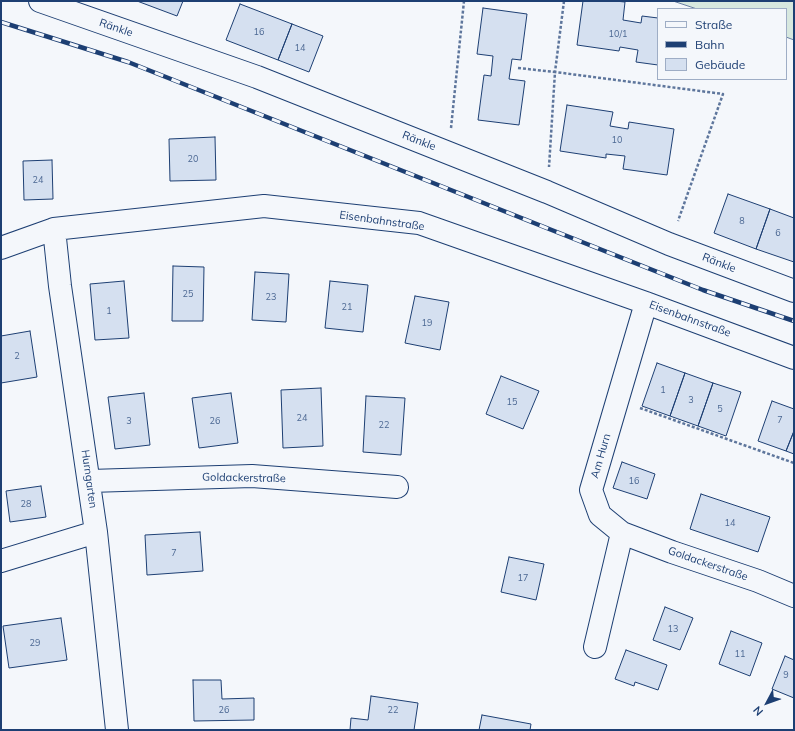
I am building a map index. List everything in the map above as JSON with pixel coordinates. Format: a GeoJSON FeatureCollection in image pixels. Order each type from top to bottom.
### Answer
{"type":"FeatureCollection","features":[{"type":"Feature","properties":{"kind":"street","name":"Ränkle"},"geometry":{"type":"LineString","coordinates":[[40,1],[257,77],[547,192],[669,244],[794,291]]}},
{"type":"Feature","properties":{"kind":"street","name":"Eisenbahnstraße"},"geometry":{"type":"LineString","coordinates":[[1,248],[54,229],[264,206],[419,223],[646,303],[794,358]]}},
{"type":"Feature","properties":{"kind":"street","name":"Hurngarten"},"geometry":{"type":"LineString","coordinates":[[54,229],[90,481],[117,730]]}},
{"type":"Feature","properties":{"kind":"street","name":"Am Hurn"},"geometry":{"type":"LineString","coordinates":[[622,533],[600,515],[591,490],[646,303]]}},
{"type":"Feature","properties":{"kind":"street","name":"Goldackerstraße"},"geometry":{"type":"LineString","coordinates":[[90,481],[175,477],[252,476],[398,487]]}},
{"type":"Feature","properties":{"kind":"street"},"geometry":{"type":"LineString","coordinates":[[1,561],[96,532]]}},
{"type":"Feature","properties":{"kind":"street","name":"Goldackerstraße"},"geometry":{"type":"LineString","coordinates":[[622,533],[672,552],[758,581],[794,596]]}},
{"type":"Feature","properties":{"kind":"street"},"geometry":{"type":"LineString","coordinates":[[595,647],[622,533]]}},
{"type":"Feature","properties":{"kind":"path"},"geometry":{"type":"LineString","coordinates":[[449,153],[464,1]]}},
{"type":"Feature","properties":{"kind":"path"},"geometry":{"type":"LineString","coordinates":[[547,192],[555,72],[564,1]]}},
{"type":"Feature","properties":{"kind":"path"},"geometry":{"type":"LineString","coordinates":[[518,68],[723,94],[669,244]]}},
{"type":"Feature","properties":{"kind":"path"},"geometry":{"type":"LineString","coordinates":[[617,399],[794,463]]}},
{"type":"Feature","properties":{"kind":"shaded area"},"geometry":{"type":"Polygon","coordinates":[[[673,1],[794,1],[794,40],[787,37],[787,8],[694,8],[673,1]]]}},
{"type":"Feature","properties":{"kind":"building"},"geometry":{"type":"Polygon","coordinates":[[[137,1],[183,1],[177,16],[137,1]]]}},
{"type":"Feature","properties":{"kind":"building"},"geometry":{"type":"Polygon","coordinates":[[[583,1],[625,2],[623,20],[641,23],[642,16],[657,18],[657,65],[636,62],[638,50],[620,47],[619,51],[577,45],[583,1]]]}},
{"type":"Feature","properties":{"kind":"building"},"geometry":{"type":"Polygon","coordinates":[[[240,4],[292,24],[278,60],[226,40],[240,4]]]}},
{"type":"Feature","properties":{"kind":"building"},"geometry":{"type":"Polygon","coordinates":[[[483,8],[527,14],[521,60],[512,59],[509,79],[525,81],[519,125],[478,120],[484,75],[491,76],[493,56],[477,54],[483,8]]]}},
{"type":"Feature","properties":{"kind":"building"},"geometry":{"type":"Polygon","coordinates":[[[292,24],[323,36],[309,72],[278,60],[292,24]]]}},
{"type":"Feature","properties":{"kind":"building"},"geometry":{"type":"Polygon","coordinates":[[[567,105],[613,112],[610,126],[628,129],[629,122],[674,129],[667,175],[623,169],[625,156],[606,154],[606,158],[560,151],[567,105]]]}},
{"type":"Feature","properties":{"kind":"building"},"geometry":{"type":"Polygon","coordinates":[[[215,137],[216,180],[170,181],[169,139],[215,137]]]}},
{"type":"Feature","properties":{"kind":"building"},"geometry":{"type":"Polygon","coordinates":[[[52,160],[53,199],[24,200],[23,161],[52,160]]]}},
{"type":"Feature","properties":{"kind":"building"},"geometry":{"type":"Polygon","coordinates":[[[728,194],[770,209],[756,249],[714,233],[728,194]]]}},
{"type":"Feature","properties":{"kind":"building"},"geometry":{"type":"Polygon","coordinates":[[[770,209],[794,218],[794,262],[756,249],[770,209]]]}},
{"type":"Feature","properties":{"kind":"building"},"geometry":{"type":"Polygon","coordinates":[[[173,266],[204,267],[203,321],[172,321],[173,266]]]}},
{"type":"Feature","properties":{"kind":"building"},"geometry":{"type":"Polygon","coordinates":[[[255,272],[289,274],[286,322],[252,320],[255,272]]]}},
{"type":"Feature","properties":{"kind":"building"},"geometry":{"type":"Polygon","coordinates":[[[124,281],[129,338],[95,340],[90,284],[124,281]]]}},
{"type":"Feature","properties":{"kind":"building"},"geometry":{"type":"Polygon","coordinates":[[[330,281],[368,285],[363,332],[325,328],[330,281]]]}},
{"type":"Feature","properties":{"kind":"building"},"geometry":{"type":"Polygon","coordinates":[[[415,296],[449,302],[440,350],[405,343],[415,296]]]}},
{"type":"Feature","properties":{"kind":"building"},"geometry":{"type":"Polygon","coordinates":[[[30,331],[37,377],[1,383],[1,336],[30,331]]]}},
{"type":"Feature","properties":{"kind":"building"},"geometry":{"type":"Polygon","coordinates":[[[657,363],[685,373],[670,416],[642,406],[657,363]]]}},
{"type":"Feature","properties":{"kind":"building"},"geometry":{"type":"Polygon","coordinates":[[[685,373],[713,383],[698,426],[670,416],[685,373]]]}},
{"type":"Feature","properties":{"kind":"building"},"geometry":{"type":"Polygon","coordinates":[[[501,376],[539,391],[523,429],[486,414],[501,376]]]}},
{"type":"Feature","properties":{"kind":"building"},"geometry":{"type":"Polygon","coordinates":[[[713,383],[741,392],[726,436],[698,426],[713,383]]]}},
{"type":"Feature","properties":{"kind":"building"},"geometry":{"type":"Polygon","coordinates":[[[321,388],[323,446],[283,448],[281,390],[321,388]]]}},
{"type":"Feature","properties":{"kind":"building"},"geometry":{"type":"Polygon","coordinates":[[[144,393],[150,445],[115,449],[108,397],[144,393]]]}},
{"type":"Feature","properties":{"kind":"building"},"geometry":{"type":"Polygon","coordinates":[[[231,393],[238,443],[199,448],[192,398],[231,393]]]}},
{"type":"Feature","properties":{"kind":"building"},"geometry":{"type":"Polygon","coordinates":[[[366,396],[405,398],[401,455],[363,452],[366,396]]]}},
{"type":"Feature","properties":{"kind":"building"},"geometry":{"type":"Polygon","coordinates":[[[772,401],[794,409],[794,431],[786,451],[758,441],[772,401]]]}},
{"type":"Feature","properties":{"kind":"building"},"geometry":{"type":"Polygon","coordinates":[[[794,431],[794,454],[786,451],[794,431]]]}},
{"type":"Feature","properties":{"kind":"building"},"geometry":{"type":"Polygon","coordinates":[[[622,462],[655,474],[647,499],[613,488],[622,462]]]}},
{"type":"Feature","properties":{"kind":"building"},"geometry":{"type":"Polygon","coordinates":[[[41,486],[46,517],[10,522],[6,491],[41,486]]]}},
{"type":"Feature","properties":{"kind":"building"},"geometry":{"type":"Polygon","coordinates":[[[701,494],[770,517],[758,552],[690,529],[701,494]]]}},
{"type":"Feature","properties":{"kind":"building"},"geometry":{"type":"Polygon","coordinates":[[[200,532],[203,571],[147,575],[145,535],[200,532]]]}},
{"type":"Feature","properties":{"kind":"building"},"geometry":{"type":"Polygon","coordinates":[[[509,557],[544,564],[536,600],[501,592],[509,557]]]}},
{"type":"Feature","properties":{"kind":"building"},"geometry":{"type":"Polygon","coordinates":[[[665,607],[693,618],[680,650],[653,640],[665,607]]]}},
{"type":"Feature","properties":{"kind":"building"},"geometry":{"type":"Polygon","coordinates":[[[61,618],[67,660],[9,668],[3,626],[61,618]]]}},
{"type":"Feature","properties":{"kind":"building"},"geometry":{"type":"Polygon","coordinates":[[[731,631],[762,643],[750,676],[719,664],[731,631]]]}},
{"type":"Feature","properties":{"kind":"building"},"geometry":{"type":"Polygon","coordinates":[[[626,650],[667,665],[658,690],[635,682],[634,686],[615,679],[626,650]]]}},
{"type":"Feature","properties":{"kind":"building"},"geometry":{"type":"Polygon","coordinates":[[[785,656],[794,660],[794,698],[772,689],[785,656]]]}},
{"type":"Feature","properties":{"kind":"building"},"geometry":{"type":"Polygon","coordinates":[[[193,680],[221,680],[222,699],[254,698],[254,720],[194,721],[193,680]]]}},
{"type":"Feature","properties":{"kind":"building"},"geometry":{"type":"Polygon","coordinates":[[[371,696],[418,703],[414,730],[350,730],[351,718],[368,720],[371,696]]]}},
{"type":"Feature","properties":{"kind":"building"},"geometry":{"type":"Polygon","coordinates":[[[482,715],[531,724],[530,730],[479,730],[482,715]]]}},
{"type":"Feature","properties":{"kind":"railway"},"geometry":{"type":"LineString","coordinates":[[1,22],[128,62],[703,290],[794,321]]}}]}
